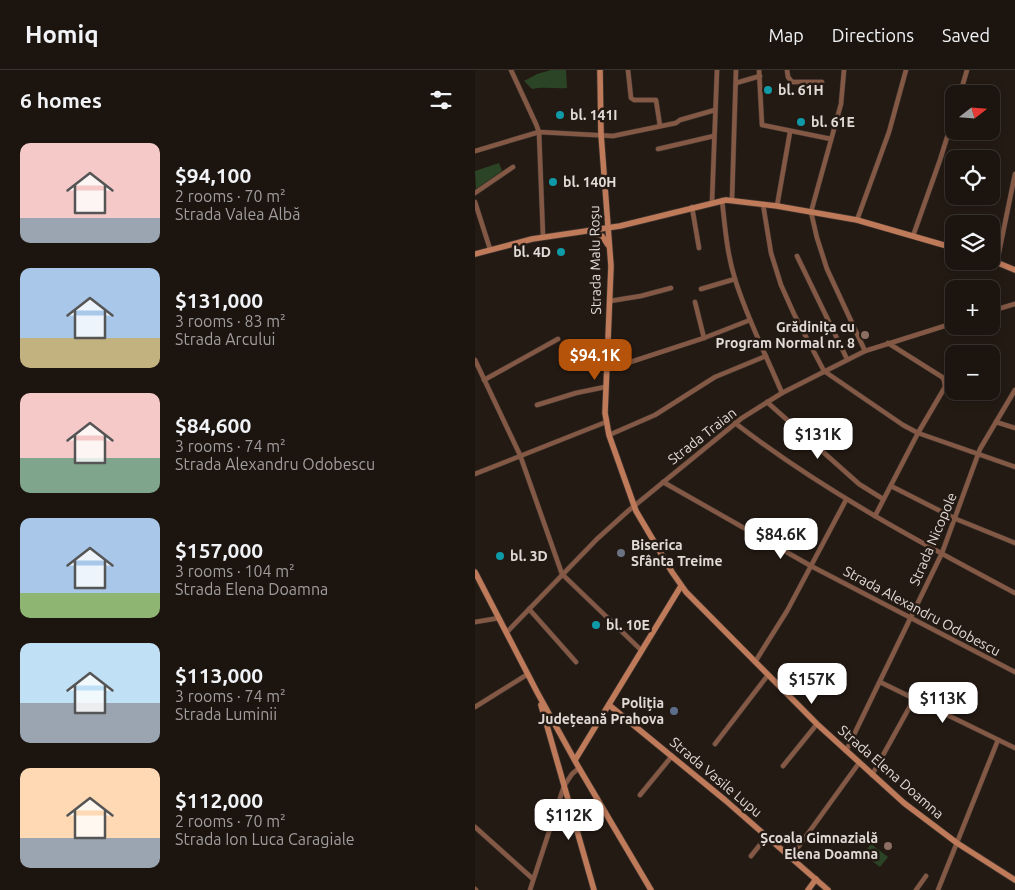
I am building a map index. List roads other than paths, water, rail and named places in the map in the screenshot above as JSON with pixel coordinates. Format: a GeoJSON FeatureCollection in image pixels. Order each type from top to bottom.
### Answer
{"type":"FeatureCollection","features":[{"type":"Feature","properties":{"kind":"street"},"geometry":{"type":"LineString","coordinates":[[511,70],[539,132],[543,236]]}},
{"type":"Feature","properties":{"kind":"street","name":"Strada Malu Roșu"},"geometry":{"type":"LineString","coordinates":[[600,70],[601,134],[610,248],[610,301],[605,387],[606,422],[633,506]]}},
{"type":"Feature","properties":{"kind":"street"},"geometry":{"type":"LineString","coordinates":[[628,70],[631,98],[635,100],[656,100],[660,126]]}},
{"type":"Feature","properties":{"kind":"street"},"geometry":{"type":"LineString","coordinates":[[712,202],[717,70]]}},
{"type":"Feature","properties":{"kind":"street"},"geometry":{"type":"LineString","coordinates":[[732,200],[736,70]]}},
{"type":"Feature","properties":{"kind":"street"},"geometry":{"type":"LineString","coordinates":[[787,70],[789,80],[795,82],[822,82]]}},
{"type":"Feature","properties":{"kind":"street"},"geometry":{"type":"LineString","coordinates":[[844,70],[841,104],[811,212],[827,268],[865,351]]}},
{"type":"Feature","properties":{"kind":"street"},"geometry":{"type":"LineString","coordinates":[[857,220],[889,132],[906,70]]}},
{"type":"Feature","properties":{"kind":"street"},"geometry":{"type":"LineString","coordinates":[[963,85],[967,70]]}},
{"type":"Feature","properties":{"kind":"street"},"geometry":{"type":"LineString","coordinates":[[736,83],[759,73],[762,125],[831,139]]}},
{"type":"Feature","properties":{"kind":"street"},"geometry":{"type":"LineString","coordinates":[[475,151],[539,132],[613,136],[676,123],[680,120],[715,110]]}},
{"type":"Feature","properties":{"kind":"street"},"geometry":{"type":"LineString","coordinates":[[777,206],[790,132]]}},
{"type":"Feature","properties":{"kind":"street"},"geometry":{"type":"LineString","coordinates":[[658,149],[714,136]]}},
{"type":"Feature","properties":{"kind":"street"},"geometry":{"type":"LineString","coordinates":[[913,236],[946,140]]}},
{"type":"Feature","properties":{"kind":"street"},"geometry":{"type":"LineString","coordinates":[[475,193],[513,167]]}},
{"type":"Feature","properties":{"kind":"street"},"geometry":{"type":"LineString","coordinates":[[1000,239],[1013,191],[1015,174]]}},
{"type":"Feature","properties":{"kind":"street"},"geometry":{"type":"LineString","coordinates":[[721,200],[735,279],[750,320],[782,392]]}},
{"type":"Feature","properties":{"kind":"street"},"geometry":{"type":"LineString","coordinates":[[475,254],[543,236],[620,226],[721,200],[777,206],[857,220],[945,245]]}},
{"type":"Feature","properties":{"kind":"street"},"geometry":{"type":"LineString","coordinates":[[475,202],[490,249]]}},
{"type":"Feature","properties":{"kind":"street"},"geometry":{"type":"LineString","coordinates":[[763,204],[771,253],[785,298],[824,370],[903,425],[918,433],[1015,467]]}},
{"type":"Feature","properties":{"kind":"street"},"geometry":{"type":"LineString","coordinates":[[692,207],[699,248]]}},
{"type":"Feature","properties":{"kind":"street"},"geometry":{"type":"LineString","coordinates":[[584,231],[602,236],[610,248]]}},
{"type":"Feature","properties":{"kind":"street"},"geometry":{"type":"LineString","coordinates":[[797,256],[847,359]]}},
{"type":"Feature","properties":{"kind":"street"},"geometry":{"type":"LineString","coordinates":[[1000,264],[1015,270]]}},
{"type":"Feature","properties":{"kind":"street"},"geometry":{"type":"LineString","coordinates":[[701,290],[735,279]]}},
{"type":"Feature","properties":{"kind":"street"},"geometry":{"type":"LineString","coordinates":[[610,301],[641,296],[671,288]]}},
{"type":"Feature","properties":{"kind":"street"},"geometry":{"type":"LineString","coordinates":[[695,302],[704,338]]}},
{"type":"Feature","properties":{"kind":"street"},"geometry":{"type":"LineString","coordinates":[[1000,308],[1015,304]]}},
{"type":"Feature","properties":{"kind":"street"},"geometry":{"type":"LineString","coordinates":[[606,370],[704,338],[750,320]]}},
{"type":"Feature","properties":{"kind":"street","name":"Strada Traian"},"geometry":{"type":"LineString","coordinates":[[507,632],[562,574],[633,506],[735,423],[782,392],[847,359],[888,342],[945,326]]}},
{"type":"Feature","properties":{"kind":"street"},"geometry":{"type":"LineString","coordinates":[[485,380],[559,339]]}},
{"type":"Feature","properties":{"kind":"street"},"geometry":{"type":"LineString","coordinates":[[875,516],[918,433],[943,390],[944,380],[888,342]]}},
{"type":"Feature","properties":{"kind":"street"},"geometry":{"type":"LineString","coordinates":[[609,435],[655,415],[715,377],[766,356]]}},
{"type":"Feature","properties":{"kind":"street"},"geometry":{"type":"LineString","coordinates":[[475,360],[520,455],[562,574],[641,650]]}},
{"type":"Feature","properties":{"kind":"street"},"geometry":{"type":"LineString","coordinates":[[537,405],[576,393],[605,387]]}},
{"type":"Feature","properties":{"kind":"street","name":"Strada Nicopole"},"geometry":{"type":"LineString","coordinates":[[846,752],[943,554],[977,454],[1015,390]]}},
{"type":"Feature","properties":{"kind":"street"},"geometry":{"type":"LineString","coordinates":[[767,402],[859,484],[883,500]]}},
{"type":"Feature","properties":{"kind":"street"},"geometry":{"type":"LineString","coordinates":[[475,474],[606,422]]}},
{"type":"Feature","properties":{"kind":"street"},"geometry":{"type":"LineString","coordinates":[[996,422],[1015,428]]}},
{"type":"Feature","properties":{"kind":"street"},"geometry":{"type":"LineString","coordinates":[[735,423],[781,457],[846,500],[1015,593]]}},
{"type":"Feature","properties":{"kind":"street","name":"Strada Alexandru Odobescu"},"geometry":{"type":"LineString","coordinates":[[663,482],[811,566],[1015,672]]}},
{"type":"Feature","properties":{"kind":"street"},"geometry":{"type":"LineString","coordinates":[[891,486],[956,519],[1015,543]]}},
{"type":"Feature","properties":{"kind":"street"},"geometry":{"type":"LineString","coordinates":[[755,662],[787,611],[846,500]]}},
{"type":"Feature","properties":{"kind":"street","name":"Strada Elena Doamna"},"geometry":{"type":"LineString","coordinates":[[633,506],[681,586],[817,724],[904,802],[957,843],[1015,880]]}},
{"type":"Feature","properties":{"kind":"street"},"geometry":{"type":"LineString","coordinates":[[475,572],[527,674],[579,768],[651,890]]}},
{"type":"Feature","properties":{"kind":"street"},"geometry":{"type":"LineString","coordinates":[[575,760],[681,586]]}},
{"type":"Feature","properties":{"kind":"street"},"geometry":{"type":"LineString","coordinates":[[529,609],[576,662]]}},
{"type":"Feature","properties":{"kind":"street"},"geometry":{"type":"LineString","coordinates":[[475,622],[499,618]]}},
{"type":"Feature","properties":{"kind":"street"},"geometry":{"type":"LineString","coordinates":[[475,707],[527,674]]}},
{"type":"Feature","properties":{"kind":"street"},"geometry":{"type":"LineString","coordinates":[[715,744],[768,675]]}},
{"type":"Feature","properties":{"kind":"street"},"geometry":{"type":"LineString","coordinates":[[880,682],[1015,748]]}},
{"type":"Feature","properties":{"kind":"street"},"geometry":{"type":"LineString","coordinates":[[537,692],[594,890]]}},
{"type":"Feature","properties":{"kind":"street"},"geometry":{"type":"LineString","coordinates":[[872,775],[914,699]]}},
{"type":"Feature","properties":{"kind":"street","name":"Strada Vasile Lupu"},"geometry":{"type":"LineString","coordinates":[[609,705],[767,836],[828,890]]}},
{"type":"Feature","properties":{"kind":"street"},"geometry":{"type":"LineString","coordinates":[[783,766],[817,724]]}},
{"type":"Feature","properties":{"kind":"street"},"geometry":{"type":"LineString","coordinates":[[938,890],[998,740]]}},
{"type":"Feature","properties":{"kind":"street"},"geometry":{"type":"LineString","coordinates":[[641,795],[672,756]]}},
{"type":"Feature","properties":{"kind":"street"},"geometry":{"type":"LineString","coordinates":[[791,857],[859,763]]}},
{"type":"Feature","properties":{"kind":"street"},"geometry":{"type":"LineString","coordinates":[[530,890],[564,786],[572,774],[579,768]]}},
{"type":"Feature","properties":{"kind":"street"},"geometry":{"type":"LineString","coordinates":[[475,827],[533,879]]}},
{"type":"Feature","properties":{"kind":"street"},"geometry":{"type":"LineString","coordinates":[[751,856],[767,836]]}},
{"type":"Feature","properties":{"kind":"street"},"geometry":{"type":"LineString","coordinates":[[916,890],[926,876]]}},
{"type":"Feature","properties":{"kind":"street"},"geometry":{"type":"LineString","coordinates":[[808,890],[816,879]]}},
{"type":"Feature","properties":{"kind":"place","name":"bl. 61H"},"geometry":{"type":"Point","coordinates":[768,90]}},
{"type":"Feature","properties":{"kind":"place","name":"bl. 141I"},"geometry":{"type":"Point","coordinates":[560,115]}},
{"type":"Feature","properties":{"kind":"place","name":"bl. 61E"},"geometry":{"type":"Point","coordinates":[801,122]}},
{"type":"Feature","properties":{"kind":"place","name":"bl. 140H"},"geometry":{"type":"Point","coordinates":[553,182]}},
{"type":"Feature","properties":{"kind":"place","name":"bl. 4D"},"geometry":{"type":"Point","coordinates":[561,252]}},
{"type":"Feature","properties":{"kind":"place","name":"Grădinița cu Program Normal nr. 8"},"geometry":{"type":"Point","coordinates":[865,335]}},
{"type":"Feature","properties":{"kind":"place","name":"Biserica Sfânta Treime"},"geometry":{"type":"Point","coordinates":[621,553]}},
{"type":"Feature","properties":{"kind":"place","name":"bl. 3D"},"geometry":{"type":"Point","coordinates":[500,556]}},
{"type":"Feature","properties":{"kind":"place","name":"bl. 10E"},"geometry":{"type":"Point","coordinates":[596,625]}},
{"type":"Feature","properties":{"kind":"place","name":"Poliția Județeană Prahova"},"geometry":{"type":"Point","coordinates":[674,711]}},
{"type":"Feature","properties":{"kind":"place","name":"Școala Gimnazială Elena Doamna"},"geometry":{"type":"Point","coordinates":[888,846]}}]}
